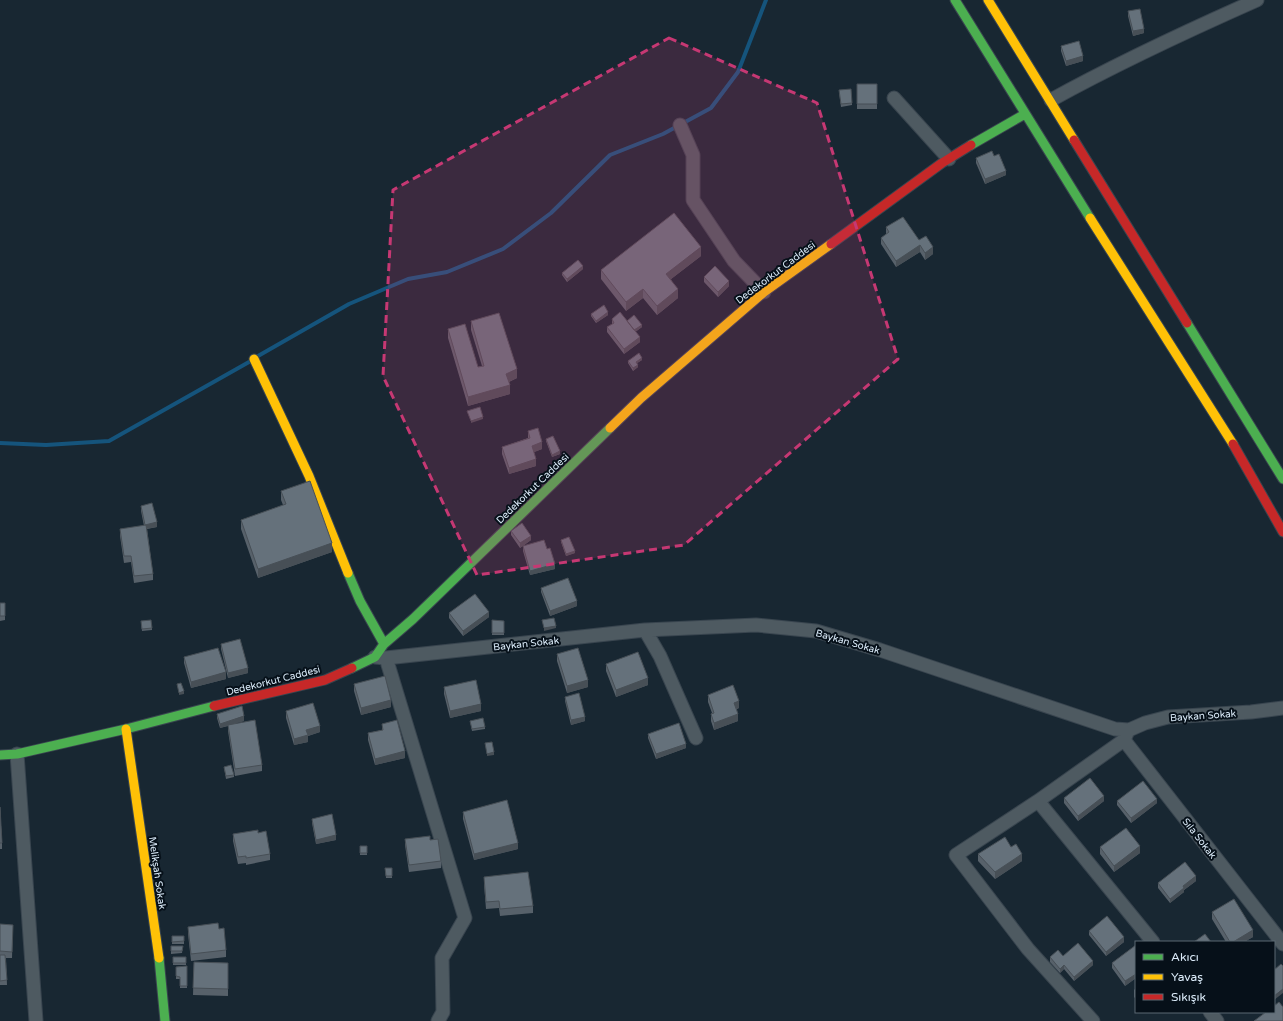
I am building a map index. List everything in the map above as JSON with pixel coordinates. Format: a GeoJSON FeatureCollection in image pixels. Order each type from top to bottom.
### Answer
{"type":"FeatureCollection","features":[{"type":"Feature","properties":{"kind":"street"},"geometry":{"type":"LineString","coordinates":[[955,0],[1025,114],[1225,430],[1283,532]]}},
{"type":"Feature","properties":{"kind":"street"},"geometry":{"type":"LineString","coordinates":[[988,0],[1283,479]]}},
{"type":"Feature","properties":{"kind":"street"},"geometry":{"type":"LineString","coordinates":[[1050,100],[1094,76],[1180,34],[1257,0]]}},
{"type":"Feature","properties":{"kind":"street"},"geometry":{"type":"LineString","coordinates":[[894,98],[949,159]]}},
{"type":"Feature","properties":{"kind":"street","name":"Dedekorkut Caddesi"},"geometry":{"type":"LineString","coordinates":[[0,755],[17,754],[126,729],[253,696],[325,680],[381,657],[384,644],[413,619],[641,398],[764,292],[949,159],[1025,114]]}},
{"type":"Feature","properties":{"kind":"street"},"geometry":{"type":"LineString","coordinates":[[680,125],[693,155],[693,200],[734,261],[764,292]]}},
{"type":"Feature","properties":{"kind":"street"},"geometry":{"type":"LineString","coordinates":[[254,359],[309,476],[360,601],[384,644]]}},
{"type":"Feature","properties":{"kind":"street","name":"Baykan Sokak"},"geometry":{"type":"LineString","coordinates":[[381,657],[645,630],[756,625],[816,631],[880,650],[1115,728],[1126,735],[1145,723],[1168,717],[1283,708]]}},
{"type":"Feature","properties":{"kind":"street"},"geometry":{"type":"LineString","coordinates":[[645,630],[660,656],[696,738]]}},
{"type":"Feature","properties":{"kind":"street"},"geometry":{"type":"LineString","coordinates":[[381,657],[465,918],[442,958],[443,1012],[438,1021]]}},
{"type":"Feature","properties":{"kind":"street","name":"Melikşah Sokak"},"geometry":{"type":"LineString","coordinates":[[126,729],[161,972],[165,1021]]}},
{"type":"Feature","properties":{"kind":"street"},"geometry":{"type":"LineString","coordinates":[[1093,1021],[1028,949],[956,855],[1038,801],[1126,735]]}},
{"type":"Feature","properties":{"kind":"street","name":"Sıla Sokak"},"geometry":{"type":"LineString","coordinates":[[1126,735],[1283,944]]}},
{"type":"Feature","properties":{"kind":"street"},"geometry":{"type":"LineString","coordinates":[[17,754],[36,1021]]}},
{"type":"Feature","properties":{"kind":"street"},"geometry":{"type":"LineString","coordinates":[[1038,801],[1152,941]]}},
{"type":"Feature","properties":{"kind":"street"},"geometry":{"type":"LineString","coordinates":[[1211,1013],[1217,1021]]}},
{"type":"Feature","properties":{"kind":"highlighted area"},"geometry":{"type":"Polygon","coordinates":[[[669,38],[817,103],[898,359],[684,545],[477,575],[383,376],[393,190],[669,38]]]}},
{"type":"Feature","properties":{"kind":"building"},"geometry":{"type":"Polygon","coordinates":[[[1140,9],[1144,29],[1133,31],[1128,11],[1140,9]]]}},
{"type":"Feature","properties":{"kind":"building"},"geometry":{"type":"Polygon","coordinates":[[[1079,41],[1083,56],[1066,61],[1061,46],[1079,41]]]}},
{"type":"Feature","properties":{"kind":"building"},"geometry":{"type":"Polygon","coordinates":[[[857,84],[877,84],[877,104],[857,104],[857,84]]]}},
{"type":"Feature","properties":{"kind":"building"},"geometry":{"type":"Polygon","coordinates":[[[851,89],[852,103],[841,104],[839,90],[851,89]]]}},
{"type":"Feature","properties":{"kind":"building"},"geometry":{"type":"Polygon","coordinates":[[[992,151],[994,156],[999,154],[1006,171],[985,179],[976,158],[992,151]]]}},
{"type":"Feature","properties":{"kind":"building"},"geometry":{"type":"Polygon","coordinates":[[[674,213],[701,247],[666,274],[678,289],[657,306],[643,289],[626,302],[601,270],[674,213]]]}},
{"type":"Feature","properties":{"kind":"building"},"geometry":{"type":"Polygon","coordinates":[[[903,217],[919,240],[926,236],[933,247],[925,253],[920,245],[896,261],[881,238],[889,232],[886,227],[903,217]]]}},
{"type":"Feature","properties":{"kind":"building"},"geometry":{"type":"Polygon","coordinates":[[[578,260],[583,266],[567,279],[562,273],[578,260]]]}},
{"type":"Feature","properties":{"kind":"building"},"geometry":{"type":"Polygon","coordinates":[[[715,266],[729,281],[718,292],[704,277],[715,266]]]}},
{"type":"Feature","properties":{"kind":"building"},"geometry":{"type":"Polygon","coordinates":[[[604,305],[608,312],[596,321],[591,314],[604,305]]]}},
{"type":"Feature","properties":{"kind":"building"},"geometry":{"type":"Polygon","coordinates":[[[620,312],[640,337],[624,349],[607,327],[614,323],[612,319],[620,312]]]}},
{"type":"Feature","properties":{"kind":"building"},"geometry":{"type":"Polygon","coordinates":[[[499,313],[517,369],[506,374],[510,385],[468,397],[448,329],[465,324],[478,367],[484,366],[471,321],[499,313]]]}},
{"type":"Feature","properties":{"kind":"building"},"geometry":{"type":"Polygon","coordinates":[[[634,315],[642,325],[634,330],[627,321],[634,315]]]}},
{"type":"Feature","properties":{"kind":"building"},"geometry":{"type":"Polygon","coordinates":[[[639,353],[642,358],[636,362],[638,365],[633,368],[628,361],[639,353]]]}},
{"type":"Feature","properties":{"kind":"building"},"geometry":{"type":"Polygon","coordinates":[[[480,407],[483,417],[471,421],[467,411],[480,407]]]}},
{"type":"Feature","properties":{"kind":"building"},"geometry":{"type":"Polygon","coordinates":[[[538,428],[542,442],[532,446],[536,459],[509,468],[502,447],[530,438],[528,431],[538,428]]]}},
{"type":"Feature","properties":{"kind":"building"},"geometry":{"type":"Polygon","coordinates":[[[553,436],[560,451],[552,455],[546,439],[553,436]]]}},
{"type":"Feature","properties":{"kind":"building"},"geometry":{"type":"Polygon","coordinates":[[[310,481],[332,543],[258,569],[241,520],[286,504],[281,491],[310,481]]]}},
{"type":"Feature","properties":{"kind":"building"},"geometry":{"type":"Polygon","coordinates":[[[152,503],[157,522],[145,525],[141,506],[152,503]]]}},
{"type":"Feature","properties":{"kind":"building"},"geometry":{"type":"Polygon","coordinates":[[[522,523],[531,536],[520,543],[511,531],[522,523]]]}},
{"type":"Feature","properties":{"kind":"building"},"geometry":{"type":"Polygon","coordinates":[[[146,525],[153,574],[134,576],[131,556],[124,556],[120,529],[146,525]]]}},
{"type":"Feature","properties":{"kind":"building"},"geometry":{"type":"Polygon","coordinates":[[[569,537],[575,551],[566,554],[561,540],[569,537]]]}},
{"type":"Feature","properties":{"kind":"building"},"geometry":{"type":"Polygon","coordinates":[[[544,540],[547,549],[550,548],[555,564],[530,571],[523,546],[544,540]]]}},
{"type":"Feature","properties":{"kind":"building"},"geometry":{"type":"Polygon","coordinates":[[[568,578],[577,601],[550,611],[541,588],[568,578]]]}},
{"type":"Feature","properties":{"kind":"building"},"geometry":{"type":"Polygon","coordinates":[[[475,594],[489,612],[463,631],[449,613],[475,594]]]}},
{"type":"Feature","properties":{"kind":"building"},"geometry":{"type":"Polygon","coordinates":[[[0,603],[5,603],[5,616],[0,616],[0,603]]]}},
{"type":"Feature","properties":{"kind":"building"},"geometry":{"type":"Polygon","coordinates":[[[554,618],[556,626],[544,628],[542,620],[554,618]]]}},
{"type":"Feature","properties":{"kind":"building"},"geometry":{"type":"Polygon","coordinates":[[[151,620],[152,628],[142,629],[141,621],[151,620]]]}},
{"type":"Feature","properties":{"kind":"building"},"geometry":{"type":"Polygon","coordinates":[[[492,620],[504,621],[504,633],[492,633],[492,620]]]}},
{"type":"Feature","properties":{"kind":"building"},"geometry":{"type":"Polygon","coordinates":[[[240,639],[248,668],[228,673],[221,644],[240,639]]]}},
{"type":"Feature","properties":{"kind":"building"},"geometry":{"type":"Polygon","coordinates":[[[218,648],[226,672],[191,682],[184,657],[218,648]]]}},
{"type":"Feature","properties":{"kind":"building"},"geometry":{"type":"Polygon","coordinates":[[[578,648],[588,680],[567,686],[557,654],[578,648]]]}},
{"type":"Feature","properties":{"kind":"building"},"geometry":{"type":"Polygon","coordinates":[[[638,652],[648,678],[616,690],[606,664],[638,652]]]}},
{"type":"Feature","properties":{"kind":"building"},"geometry":{"type":"Polygon","coordinates":[[[385,676],[391,700],[361,708],[354,684],[385,676]]]}},
{"type":"Feature","properties":{"kind":"building"},"geometry":{"type":"Polygon","coordinates":[[[476,680],[481,704],[450,711],[444,687],[476,680]]]}},
{"type":"Feature","properties":{"kind":"building"},"geometry":{"type":"Polygon","coordinates":[[[181,683],[184,691],[179,693],[177,684],[181,683]]]}},
{"type":"Feature","properties":{"kind":"building"},"geometry":{"type":"Polygon","coordinates":[[[733,685],[739,701],[734,703],[738,714],[714,723],[711,714],[714,713],[708,695],[733,685]]]}},
{"type":"Feature","properties":{"kind":"building"},"geometry":{"type":"Polygon","coordinates":[[[579,693],[585,717],[571,720],[565,697],[579,693]]]}},
{"type":"Feature","properties":{"kind":"building"},"geometry":{"type":"Polygon","coordinates":[[[313,703],[320,726],[306,730],[308,735],[294,739],[286,711],[313,703]]]}},
{"type":"Feature","properties":{"kind":"building"},"geometry":{"type":"Polygon","coordinates":[[[242,706],[244,716],[220,724],[217,714],[242,706]]]}},
{"type":"Feature","properties":{"kind":"building"},"geometry":{"type":"Polygon","coordinates":[[[483,718],[485,727],[472,729],[470,721],[483,718]]]}},
{"type":"Feature","properties":{"kind":"building"},"geometry":{"type":"Polygon","coordinates":[[[255,720],[262,765],[235,769],[228,725],[255,720]]]}},
{"type":"Feature","properties":{"kind":"building"},"geometry":{"type":"Polygon","coordinates":[[[397,720],[405,751],[375,759],[368,733],[383,730],[382,724],[397,720]]]}},
{"type":"Feature","properties":{"kind":"building"},"geometry":{"type":"Polygon","coordinates":[[[679,723],[686,744],[656,754],[648,734],[679,723]]]}},
{"type":"Feature","properties":{"kind":"building"},"geometry":{"type":"Polygon","coordinates":[[[492,742],[494,752],[487,754],[485,743],[492,742]]]}},
{"type":"Feature","properties":{"kind":"building"},"geometry":{"type":"Polygon","coordinates":[[[231,765],[234,775],[226,776],[224,767],[231,765]]]}},
{"type":"Feature","properties":{"kind":"building"},"geometry":{"type":"Polygon","coordinates":[[[1090,778],[1104,796],[1078,816],[1064,798],[1090,778]]]}},
{"type":"Feature","properties":{"kind":"building"},"geometry":{"type":"Polygon","coordinates":[[[1143,781],[1157,799],[1131,818],[1117,801],[1143,781]]]}},
{"type":"Feature","properties":{"kind":"building"},"geometry":{"type":"Polygon","coordinates":[[[507,800],[518,843],[474,854],[463,812],[507,800]]]}},
{"type":"Feature","properties":{"kind":"building"},"geometry":{"type":"Polygon","coordinates":[[[0,807],[2,843],[0,843],[0,807]]]}},
{"type":"Feature","properties":{"kind":"building"},"geometry":{"type":"Polygon","coordinates":[[[332,814],[336,835],[316,840],[312,819],[332,814]]]}},
{"type":"Feature","properties":{"kind":"building"},"geometry":{"type":"Polygon","coordinates":[[[1126,828],[1140,846],[1114,866],[1100,847],[1126,828]]]}},
{"type":"Feature","properties":{"kind":"building"},"geometry":{"type":"Polygon","coordinates":[[[258,830],[258,833],[266,831],[270,854],[246,858],[246,856],[238,857],[233,834],[258,830]]]}},
{"type":"Feature","properties":{"kind":"building"},"geometry":{"type":"Polygon","coordinates":[[[430,836],[430,840],[438,839],[441,861],[409,865],[405,839],[430,836]]]}},
{"type":"Feature","properties":{"kind":"building"},"geometry":{"type":"Polygon","coordinates":[[[1005,837],[1011,847],[1016,844],[1022,854],[995,872],[978,854],[1005,837]]]}},
{"type":"Feature","properties":{"kind":"building"},"geometry":{"type":"Polygon","coordinates":[[[360,846],[367,846],[367,853],[360,853],[360,846]]]}},
{"type":"Feature","properties":{"kind":"building"},"geometry":{"type":"Polygon","coordinates":[[[1185,862],[1196,876],[1170,899],[1158,883],[1185,862]]]}},
{"type":"Feature","properties":{"kind":"building"},"geometry":{"type":"Polygon","coordinates":[[[385,868],[392,868],[392,876],[386,876],[385,868]]]}},
{"type":"Feature","properties":{"kind":"building"},"geometry":{"type":"Polygon","coordinates":[[[528,872],[533,906],[500,909],[499,901],[486,902],[484,877],[528,872]]]}},
{"type":"Feature","properties":{"kind":"building"},"geometry":{"type":"Polygon","coordinates":[[[1234,899],[1253,930],[1235,941],[1229,941],[1212,912],[1234,899]]]}},
{"type":"Feature","properties":{"kind":"building"},"geometry":{"type":"Polygon","coordinates":[[[1107,916],[1124,937],[1106,952],[1089,931],[1107,916]]]}},
{"type":"Feature","properties":{"kind":"building"},"geometry":{"type":"Polygon","coordinates":[[[218,923],[219,929],[224,928],[226,950],[191,954],[188,927],[218,923]]]}},
{"type":"Feature","properties":{"kind":"building"},"geometry":{"type":"Polygon","coordinates":[[[0,924],[13,925],[12,952],[0,951],[0,924]]]}},
{"type":"Feature","properties":{"kind":"building"},"geometry":{"type":"Polygon","coordinates":[[[1205,934],[1210,941],[1195,941],[1205,934]]]}},
{"type":"Feature","properties":{"kind":"building"},"geometry":{"type":"Polygon","coordinates":[[[172,936],[184,936],[184,941],[172,942],[172,936]]]}},
{"type":"Feature","properties":{"kind":"building"},"geometry":{"type":"Polygon","coordinates":[[[1078,943],[1093,961],[1074,977],[1064,965],[1060,969],[1050,957],[1058,950],[1063,956],[1078,943]]]}},
{"type":"Feature","properties":{"kind":"building"},"geometry":{"type":"Polygon","coordinates":[[[171,946],[183,946],[182,951],[171,951],[171,946]]]}},
{"type":"Feature","properties":{"kind":"building"},"geometry":{"type":"Polygon","coordinates":[[[1135,946],[1135,975],[1125,981],[1112,963],[1135,946]]]}},
{"type":"Feature","properties":{"kind":"building"},"geometry":{"type":"Polygon","coordinates":[[[0,955],[5,955],[7,980],[0,981],[0,955]]]}},
{"type":"Feature","properties":{"kind":"building"},"geometry":{"type":"Polygon","coordinates":[[[173,957],[186,957],[186,963],[173,963],[173,957]]]}},
{"type":"Feature","properties":{"kind":"building"},"geometry":{"type":"Polygon","coordinates":[[[194,962],[228,963],[228,989],[193,988],[194,962]]]}},
{"type":"Feature","properties":{"kind":"building"},"geometry":{"type":"Polygon","coordinates":[[[1281,964],[1283,966],[1283,989],[1275,995],[1275,969],[1281,964]]]}},
{"type":"Feature","properties":{"kind":"building"},"geometry":{"type":"Polygon","coordinates":[[[187,966],[187,986],[180,986],[180,977],[176,976],[176,967],[187,966]]]}},
{"type":"Feature","properties":{"kind":"building"},"geometry":{"type":"Polygon","coordinates":[[[1279,1002],[1283,1007],[1283,1021],[1254,1021],[1265,1013],[1275,1013],[1275,1005],[1279,1002]]]}},
{"type":"Feature","properties":{"kind":"waterway"},"geometry":{"type":"LineString","coordinates":[[258,356],[349,304],[408,279],[447,272],[503,249],[551,213],[610,155],[663,134],[711,108],[738,72],[766,0]]}},
{"type":"Feature","properties":{"kind":"waterway"},"geometry":{"type":"LineString","coordinates":[[0,443],[46,445],[109,441],[249,362]]}},
{"type":"Feature","properties":{"kind":"traffic: fast"},"geometry":{"type":"LineString","coordinates":[[955,0],[1090,218]]}},
{"type":"Feature","properties":{"kind":"traffic: fast"},"geometry":{"type":"LineString","coordinates":[[971,145],[1025,114]]}},
{"type":"Feature","properties":{"kind":"traffic: fast"},"geometry":{"type":"LineString","coordinates":[[1187,323],[1283,479]]}},
{"type":"Feature","properties":{"kind":"traffic: fast"},"geometry":{"type":"LineString","coordinates":[[352,668],[375,657],[384,644],[413,619],[610,428]]}},
{"type":"Feature","properties":{"kind":"traffic: fast"},"geometry":{"type":"LineString","coordinates":[[348,573],[360,601],[384,644]]}},
{"type":"Feature","properties":{"kind":"traffic: fast"},"geometry":{"type":"LineString","coordinates":[[0,755],[17,754],[126,729],[214,706]]}},
{"type":"Feature","properties":{"kind":"traffic: fast"},"geometry":{"type":"LineString","coordinates":[[159,958],[165,1021]]}},
{"type":"Feature","properties":{"kind":"traffic: slow"},"geometry":{"type":"LineString","coordinates":[[988,0],[1074,140]]}},
{"type":"Feature","properties":{"kind":"traffic: slow"},"geometry":{"type":"LineString","coordinates":[[1090,218],[1233,444]]}},
{"type":"Feature","properties":{"kind":"traffic: slow"},"geometry":{"type":"LineString","coordinates":[[610,428],[641,398],[764,292],[831,244]]}},
{"type":"Feature","properties":{"kind":"traffic: slow"},"geometry":{"type":"LineString","coordinates":[[254,359],[309,476],[348,573]]}},
{"type":"Feature","properties":{"kind":"traffic: slow"},"geometry":{"type":"LineString","coordinates":[[126,729],[159,958]]}},
{"type":"Feature","properties":{"kind":"traffic: jam"},"geometry":{"type":"LineString","coordinates":[[1074,140],[1187,323]]}},
{"type":"Feature","properties":{"kind":"traffic: jam"},"geometry":{"type":"LineString","coordinates":[[831,244],[942,163],[971,145]]}},
{"type":"Feature","properties":{"kind":"traffic: jam"},"geometry":{"type":"LineString","coordinates":[[1233,444],[1283,532]]}},
{"type":"Feature","properties":{"kind":"traffic: jam"},"geometry":{"type":"LineString","coordinates":[[214,706],[325,680],[352,668]]}}]}
